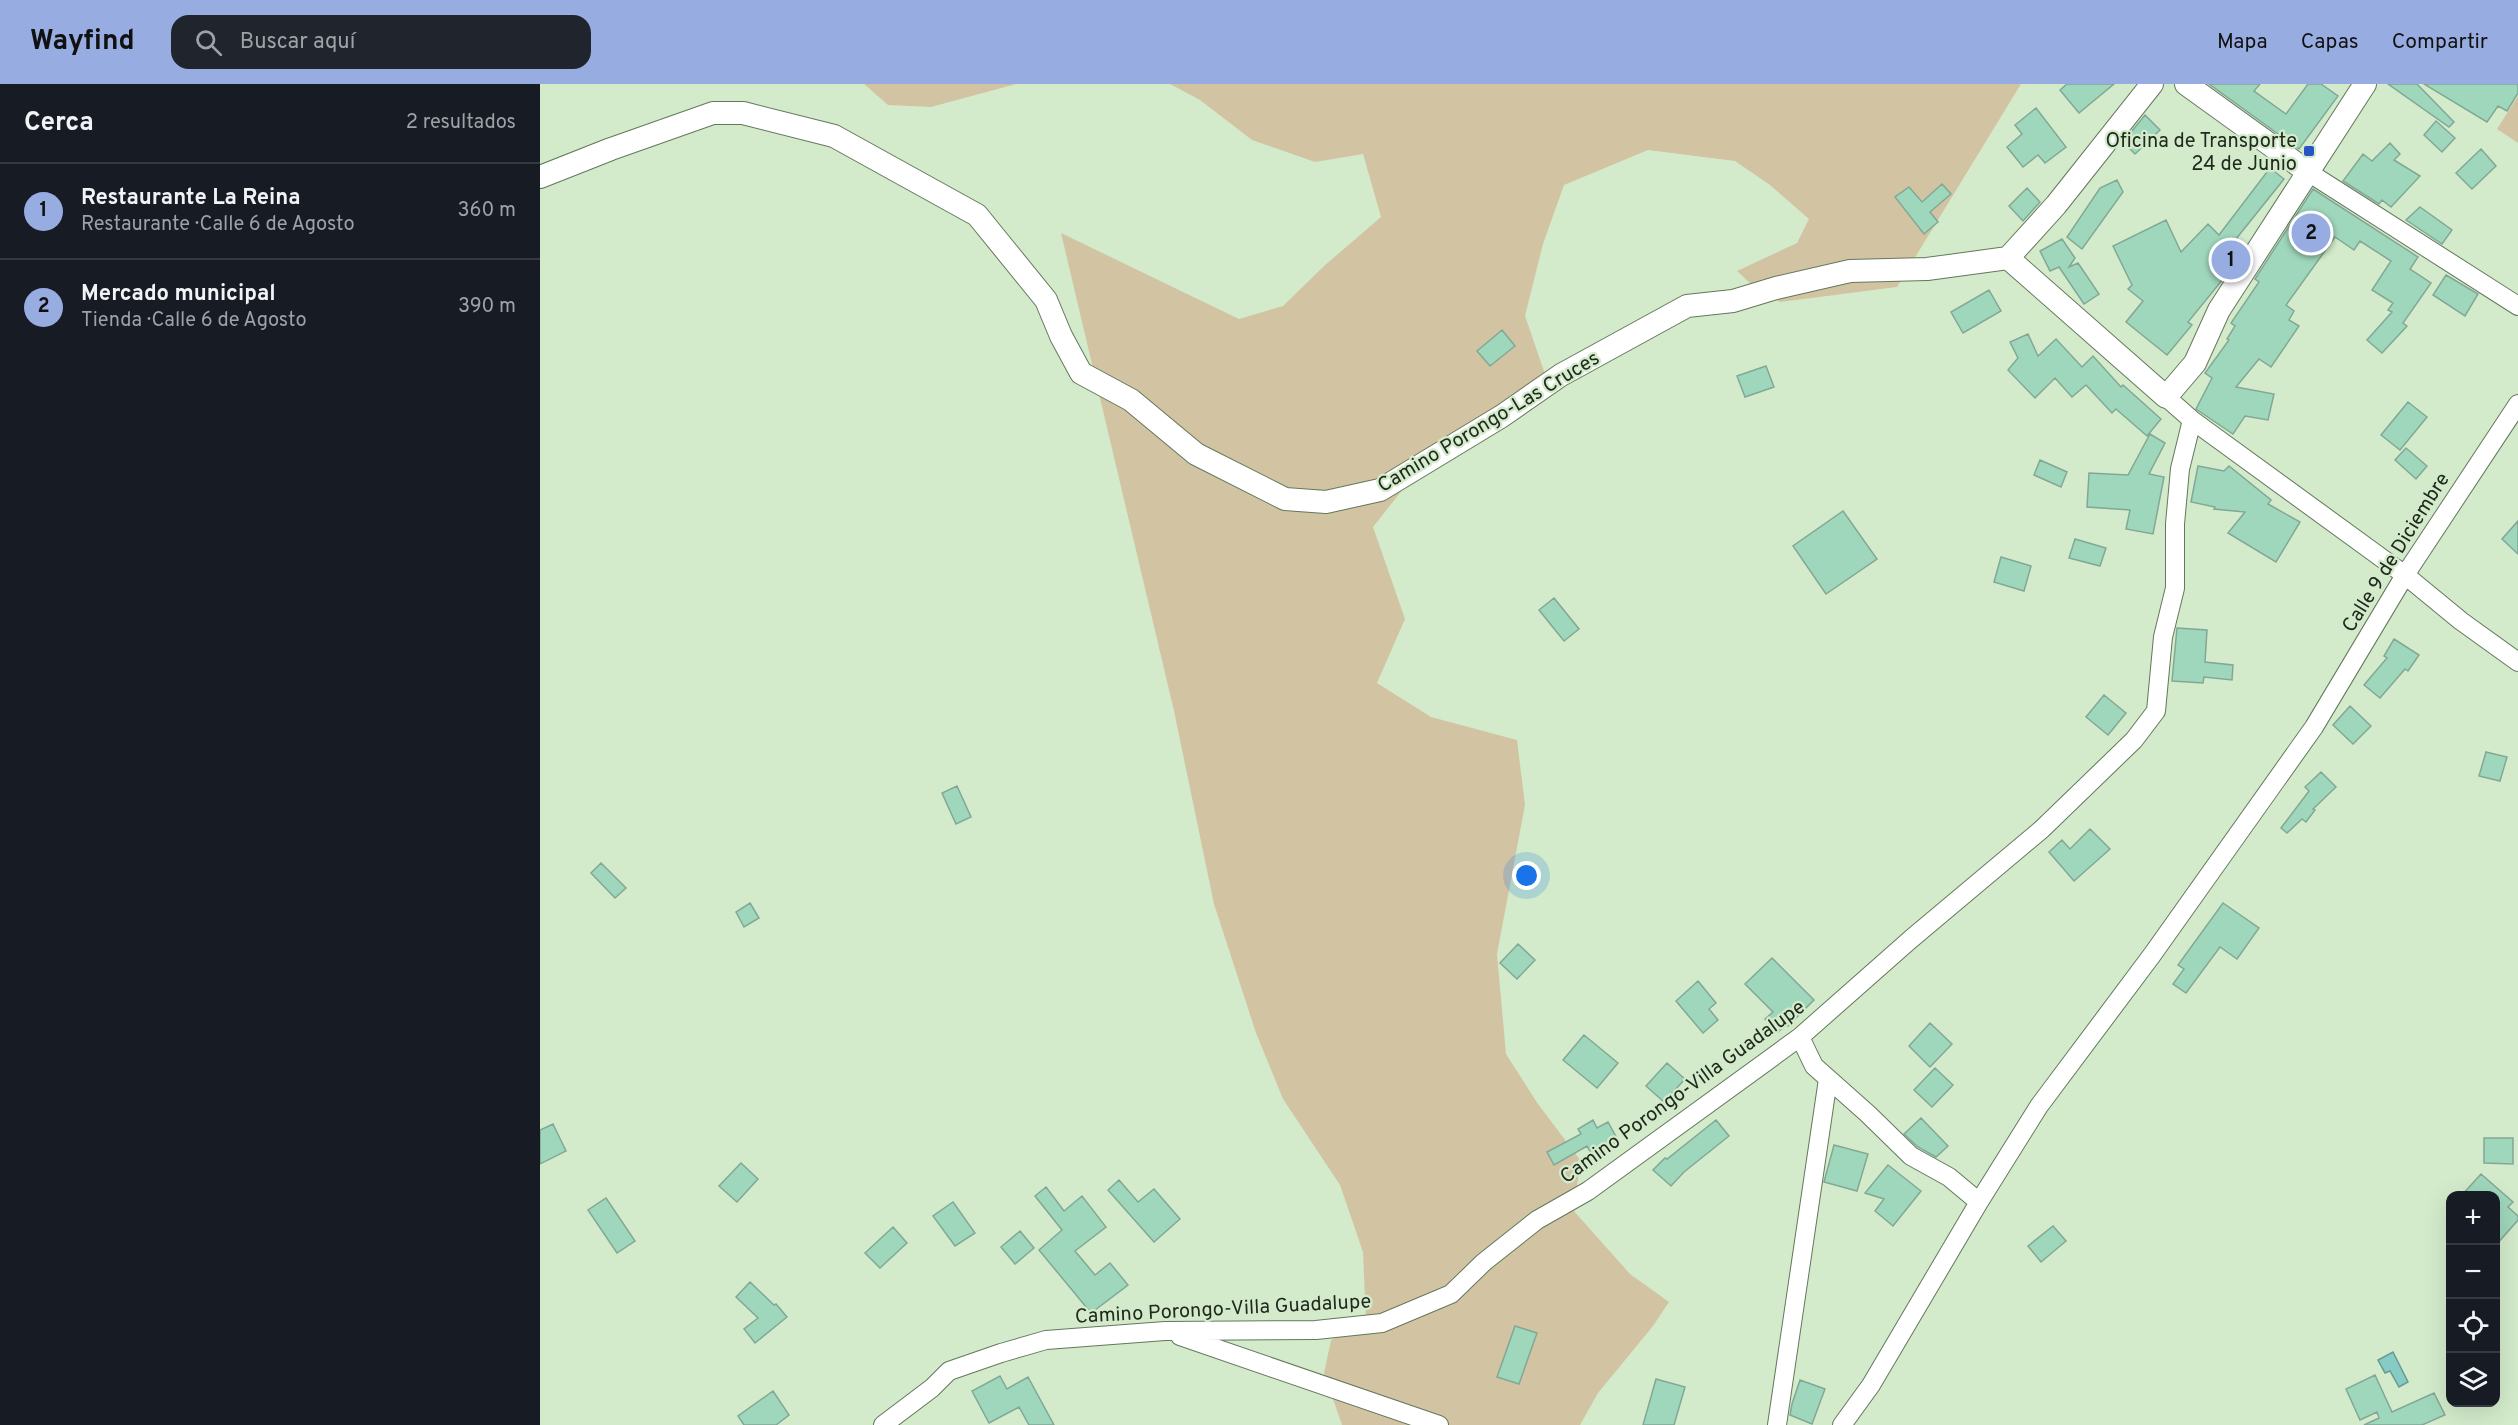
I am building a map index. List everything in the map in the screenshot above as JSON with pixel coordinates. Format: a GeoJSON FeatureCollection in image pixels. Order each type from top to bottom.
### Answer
{"type":"FeatureCollection","features":[{"type":"Feature","properties":{"kind":"main road"},"geometry":{"type":"LineString","coordinates":[[2152,84],[2056,205],[2008,258],[2166,397],[2195,363],[2219,310],[2365,84]]}},
{"type":"Feature","properties":{"kind":"main road"},"geometry":{"type":"LineString","coordinates":[[2186,84],[2308,172]]}},
{"type":"Feature","properties":{"kind":"main road","name":"Camino Porongo-Las Cruces"},"geometry":{"type":"LineString","coordinates":[[540,177],[712,113],[743,113],[834,136],[977,215],[1046,300],[1061,336],[1081,373],[1131,400],[1196,454],[1286,499],[1326,502],[1380,490],[1502,416],[1561,375],[1687,306],[1733,301],[1776,288],[1850,272],[1927,268],[2008,258]]}},
{"type":"Feature","properties":{"kind":"street"},"geometry":{"type":"LineString","coordinates":[[2308,172],[2518,306]]}},
{"type":"Feature","properties":{"kind":"street"},"geometry":{"type":"LineString","coordinates":[[2166,397],[2192,420],[2405,575],[2461,621],[2518,662]]}},
{"type":"Feature","properties":{"kind":"street","name":"Calle 9 de Diciembre"},"geometry":{"type":"LineString","coordinates":[[1842,1425],[1871,1385],[1979,1202],[2040,1106],[2152,955],[2314,727],[2405,575],[2518,404]]}},
{"type":"Feature","properties":{"kind":"street","name":"Camino Porongo-Villa Guadalupe"},"geometry":{"type":"LineString","coordinates":[[883,1425],[932,1388],[949,1371],[1046,1340],[1164,1331],[1316,1330],[1382,1323],[1451,1294],[1484,1262],[1537,1220],[1588,1191],[1800,1037],[1956,900],[2042,829],[2134,740],[2156,711],[2163,637],[2175,588],[2175,525],[2180,469],[2192,420]]}},
{"type":"Feature","properties":{"kind":"street"},"geometry":{"type":"LineString","coordinates":[[1800,1037],[1814,1066],[1911,1156],[1949,1177],[1979,1202]]}},
{"type":"Feature","properties":{"kind":"street"},"geometry":{"type":"LineString","coordinates":[[1777,1425],[1828,1079]]}},
{"type":"Feature","properties":{"kind":"street"},"geometry":{"type":"LineString","coordinates":[[1164,1331],[1439,1425]]}},
{"type":"Feature","properties":{"kind":"shaded area"},"geometry":{"type":"Polygon","coordinates":[[[864,84],[1016,84],[931,107],[888,105],[864,84]]]}},
{"type":"Feature","properties":{"kind":"shaded area"},"geometry":{"type":"Polygon","coordinates":[[[1170,84],[2021,84],[1897,287],[1780,302],[1752,285],[1737,271],[1797,243],[1809,219],[1770,185],[1735,161],[1648,150],[1564,185],[1543,244],[1525,316],[1546,377],[1441,441],[1373,527],[1405,619],[1377,683],[1431,717],[1517,740],[1525,805],[1497,954],[1506,1054],[1538,1104],[1581,1161],[1573,1210],[1630,1274],[1669,1302],[1653,1326],[1598,1393],[1580,1425],[1342,1425],[1324,1373],[1331,1340],[1366,1322],[1363,1252],[1340,1185],[1283,1099],[1256,1033],[1214,904],[1174,711],[1061,233],[1239,319],[1283,306],[1324,266],[1381,217],[1363,154],[1315,162],[1252,140],[1200,100],[1170,84]]]}},
{"type":"Feature","properties":{"kind":"shaded area"},"geometry":{"type":"Polygon","coordinates":[[[2518,96],[2518,143],[2497,129],[2518,96]]]}},
{"type":"Feature","properties":{"kind":"water"},"geometry":{"type":"Polygon","coordinates":[[[2393,1352],[2408,1382],[2399,1387],[2390,1371],[2385,1373],[2378,1360],[2393,1352]]]}},
{"type":"Feature","properties":{"kind":"building"},"geometry":{"type":"Polygon","coordinates":[[[2067,84],[2114,84],[2079,113],[2060,90],[2067,84]]]}},
{"type":"Feature","properties":{"kind":"building"},"geometry":{"type":"Polygon","coordinates":[[[2209,84],[2260,84],[2254,91],[2286,114],[2308,84],[2321,84],[2338,96],[2299,149],[2209,84]]]}},
{"type":"Feature","properties":{"kind":"building"},"geometry":{"type":"Polygon","coordinates":[[[2388,84],[2417,84],[2454,122],[2449,127],[2388,84]]]}},
{"type":"Feature","properties":{"kind":"building"},"geometry":{"type":"Polygon","coordinates":[[[2424,84],[2518,84],[2518,93],[2507,111],[2498,106],[2487,122],[2424,84]]]}},
{"type":"Feature","properties":{"kind":"building"},"geometry":{"type":"Polygon","coordinates":[[[2036,108],[2066,147],[2045,163],[2038,155],[2023,167],[2007,147],[2022,134],[2015,125],[2036,108]]]}},
{"type":"Feature","properties":{"kind":"building"},"geometry":{"type":"Polygon","coordinates":[[[2145,115],[2160,130],[2135,154],[2123,142],[2145,115]]]}},
{"type":"Feature","properties":{"kind":"building"},"geometry":{"type":"Polygon","coordinates":[[[2436,121],[2455,138],[2442,152],[2424,135],[2436,121]]]}},
{"type":"Feature","properties":{"kind":"building"},"geometry":{"type":"Polygon","coordinates":[[[2390,143],[2400,154],[2394,160],[2420,176],[2391,207],[2382,200],[2379,204],[2343,181],[2363,154],[2372,161],[2390,143]]]}},
{"type":"Feature","properties":{"kind":"building"},"geometry":{"type":"Polygon","coordinates":[[[2481,149],[2496,166],[2472,189],[2456,173],[2481,149]]]}},
{"type":"Feature","properties":{"kind":"building"},"geometry":{"type":"Polygon","coordinates":[[[2270,168],[2284,179],[2236,239],[2244,246],[2223,279],[2188,322],[2192,325],[2167,355],[2126,322],[2143,301],[2128,289],[2132,285],[2113,246],[2166,220],[2181,252],[2208,224],[2219,235],[2270,168]]]}},
{"type":"Feature","properties":{"kind":"building"},"geometry":{"type":"Polygon","coordinates":[[[2117,180],[2123,192],[2082,249],[2067,237],[2100,188],[2117,180]]]}},
{"type":"Feature","properties":{"kind":"building"},"geometry":{"type":"Polygon","coordinates":[[[1942,184],[1951,194],[1930,212],[1938,222],[1924,234],[1895,197],[1909,187],[1922,202],[1942,184]]]}},
{"type":"Feature","properties":{"kind":"building"},"geometry":{"type":"Polygon","coordinates":[[[2027,188],[2040,202],[2023,221],[2009,206],[2027,188]]]}},
{"type":"Feature","properties":{"kind":"building"},"geometry":{"type":"Polygon","coordinates":[[[2313,189],[2418,257],[2410,269],[2431,283],[2403,323],[2407,326],[2382,353],[2367,340],[2392,312],[2388,310],[2393,303],[2372,290],[2391,261],[2360,241],[2354,250],[2335,237],[2286,305],[2294,311],[2289,320],[2299,326],[2271,367],[2259,359],[2236,387],[2274,394],[2268,420],[2245,416],[2233,434],[2196,409],[2212,378],[2205,373],[2229,340],[2227,339],[2235,326],[2231,323],[2259,282],[2255,279],[2313,189]]]}},
{"type":"Feature","properties":{"kind":"building"},"geometry":{"type":"Polygon","coordinates":[[[2420,207],[2452,230],[2442,244],[2406,220],[2420,207]]]}},
{"type":"Feature","properties":{"kind":"building"},"geometry":{"type":"Polygon","coordinates":[[[2062,239],[2075,258],[2069,267],[2078,263],[2099,294],[2084,304],[2059,267],[2050,271],[2040,251],[2062,239]]]}},
{"type":"Feature","properties":{"kind":"building"},"geometry":{"type":"Polygon","coordinates":[[[2446,275],[2478,294],[2465,316],[2433,295],[2446,275]]]}},
{"type":"Feature","properties":{"kind":"building"},"geometry":{"type":"Polygon","coordinates":[[[1989,290],[2001,311],[1963,333],[1951,312],[1989,290]]]}},
{"type":"Feature","properties":{"kind":"building"},"geometry":{"type":"Polygon","coordinates":[[[1502,330],[1515,346],[1490,366],[1477,351],[1502,330]]]}},
{"type":"Feature","properties":{"kind":"building"},"geometry":{"type":"Polygon","coordinates":[[[2028,334],[2038,356],[2056,339],[2082,367],[2093,356],[2121,387],[2123,385],[2161,419],[2147,436],[2116,409],[2112,413],[2086,385],[2072,397],[2055,378],[2035,398],[2008,370],[2018,358],[2010,342],[2028,334]]]}},
{"type":"Feature","properties":{"kind":"building"},"geometry":{"type":"Polygon","coordinates":[[[1766,366],[1774,387],[1745,397],[1737,376],[1766,366]]]}},
{"type":"Feature","properties":{"kind":"building"},"geometry":{"type":"Polygon","coordinates":[[[2408,402],[2427,417],[2400,450],[2381,435],[2408,402]]]}},
{"type":"Feature","properties":{"kind":"building"},"geometry":{"type":"Polygon","coordinates":[[[2150,434],[2165,443],[2149,474],[2164,477],[2153,534],[2126,529],[2130,510],[2087,507],[2089,473],[2128,475],[2150,434]]]}},
{"type":"Feature","properties":{"kind":"building"},"geometry":{"type":"Polygon","coordinates":[[[2406,448],[2427,466],[2416,479],[2395,460],[2406,448]]]}},
{"type":"Feature","properties":{"kind":"building"},"geometry":{"type":"Polygon","coordinates":[[[2040,460],[2067,472],[2061,487],[2034,475],[2040,460]]]}},
{"type":"Feature","properties":{"kind":"building"},"geometry":{"type":"Polygon","coordinates":[[[2198,466],[2224,471],[2229,466],[2271,500],[2268,504],[2300,522],[2276,562],[2228,533],[2245,512],[2214,509],[2215,507],[2191,502],[2198,466]]]}},
{"type":"Feature","properties":{"kind":"building"},"geometry":{"type":"Polygon","coordinates":[[[1843,511],[1877,559],[1826,594],[1793,546],[1843,511]]]}},
{"type":"Feature","properties":{"kind":"building"},"geometry":{"type":"Polygon","coordinates":[[[2518,521],[2518,554],[2502,539],[2518,521]]]}},
{"type":"Feature","properties":{"kind":"building"},"geometry":{"type":"Polygon","coordinates":[[[2075,539],[2106,548],[2100,566],[2069,558],[2075,539]]]}},
{"type":"Feature","properties":{"kind":"building"},"geometry":{"type":"Polygon","coordinates":[[[2001,557],[2031,566],[2024,591],[1994,582],[2001,557]]]}},
{"type":"Feature","properties":{"kind":"building"},"geometry":{"type":"Polygon","coordinates":[[[1554,598],[1579,629],[1564,641],[1539,610],[1554,598]]]}},
{"type":"Feature","properties":{"kind":"building"},"geometry":{"type":"Polygon","coordinates":[[[2177,628],[2207,630],[2205,662],[2233,665],[2232,680],[2204,677],[2203,683],[2172,681],[2177,628]]]}},
{"type":"Feature","properties":{"kind":"building"},"geometry":{"type":"Polygon","coordinates":[[[2394,639],[2419,655],[2408,671],[2405,669],[2380,698],[2364,685],[2387,658],[2384,656],[2394,639]]]}},
{"type":"Feature","properties":{"kind":"building"},"geometry":{"type":"Polygon","coordinates":[[[2104,695],[2126,713],[2108,735],[2086,717],[2104,695]]]}},
{"type":"Feature","properties":{"kind":"building"},"geometry":{"type":"Polygon","coordinates":[[[2350,706],[2371,726],[2353,744],[2333,725],[2350,706]]]}},
{"type":"Feature","properties":{"kind":"building"},"geometry":{"type":"Polygon","coordinates":[[[2486,752],[2507,757],[2500,781],[2479,776],[2486,752]]]}},
{"type":"Feature","properties":{"kind":"building"},"geometry":{"type":"Polygon","coordinates":[[[2321,772],[2336,787],[2313,809],[2315,810],[2306,822],[2302,819],[2287,833],[2281,828],[2309,791],[2305,787],[2321,772]]]}},
{"type":"Feature","properties":{"kind":"building"},"geometry":{"type":"Polygon","coordinates":[[[957,786],[971,817],[956,824],[942,793],[957,786]]]}},
{"type":"Feature","properties":{"kind":"building"},"geometry":{"type":"Polygon","coordinates":[[[2090,829],[2110,849],[2074,881],[2049,852],[2062,840],[2070,849],[2090,829]]]}},
{"type":"Feature","properties":{"kind":"building"},"geometry":{"type":"Polygon","coordinates":[[[601,863],[626,888],[615,898],[591,873],[601,863]]]}},
{"type":"Feature","properties":{"kind":"building"},"geometry":{"type":"Polygon","coordinates":[[[750,903],[759,918],[744,927],[736,912],[750,903]]]}},
{"type":"Feature","properties":{"kind":"building"},"geometry":{"type":"Polygon","coordinates":[[[2223,903],[2259,928],[2237,959],[2220,947],[2186,993],[2173,984],[2184,969],[2178,965],[2223,903]]]}},
{"type":"Feature","properties":{"kind":"building"},"geometry":{"type":"Polygon","coordinates":[[[1518,944],[1535,960],[1517,979],[1500,963],[1518,944]]]}},
{"type":"Feature","properties":{"kind":"building"},"geometry":{"type":"Polygon","coordinates":[[[1772,958],[1814,1000],[1788,1026],[1786,1025],[1778,1032],[1765,1019],[1773,1012],[1745,984],[1772,958]]]}},
{"type":"Feature","properties":{"kind":"building"},"geometry":{"type":"Polygon","coordinates":[[[1698,981],[1716,1003],[1709,1009],[1718,1020],[1703,1033],[1676,1001],[1698,981]]]}},
{"type":"Feature","properties":{"kind":"building"},"geometry":{"type":"Polygon","coordinates":[[[1930,1023],[1952,1044],[1930,1067],[1909,1046],[1930,1023]]]}},
{"type":"Feature","properties":{"kind":"building"},"geometry":{"type":"Polygon","coordinates":[[[1584,1035],[1618,1063],[1597,1088],[1563,1060],[1584,1035]]]}},
{"type":"Feature","properties":{"kind":"building"},"geometry":{"type":"Polygon","coordinates":[[[1667,1063],[1685,1079],[1664,1102],[1646,1086],[1667,1063]]]}},
{"type":"Feature","properties":{"kind":"building"},"geometry":{"type":"Polygon","coordinates":[[[1935,1068],[1953,1085],[1932,1107],[1914,1090],[1935,1068]]]}},
{"type":"Feature","properties":{"kind":"building"},"geometry":{"type":"Polygon","coordinates":[[[1921,1118],[1948,1146],[1936,1157],[1918,1147],[1904,1134],[1921,1118]]]}},
{"type":"Feature","properties":{"kind":"building"},"geometry":{"type":"Polygon","coordinates":[[[1593,1120],[1597,1128],[1608,1122],[1619,1142],[1593,1157],[1587,1146],[1554,1165],[1547,1152],[1581,1134],[1578,1129],[1593,1120]]]}},
{"type":"Feature","properties":{"kind":"building"},"geometry":{"type":"Polygon","coordinates":[[[1716,1120],[1729,1136],[1684,1172],[1671,1186],[1653,1170],[1665,1158],[1667,1159],[1716,1120]]]}},
{"type":"Feature","properties":{"kind":"building"},"geometry":{"type":"Polygon","coordinates":[[[553,1124],[566,1151],[540,1164],[540,1130],[553,1124]]]}},
{"type":"Feature","properties":{"kind":"building"},"geometry":{"type":"Polygon","coordinates":[[[2484,1138],[2513,1138],[2513,1164],[2484,1163],[2484,1138]]]}},
{"type":"Feature","properties":{"kind":"building"},"geometry":{"type":"Polygon","coordinates":[[[1834,1145],[1868,1154],[1857,1191],[1824,1182],[1834,1145]]]}},
{"type":"Feature","properties":{"kind":"building"},"geometry":{"type":"Polygon","coordinates":[[[741,1163],[758,1179],[737,1202],[719,1186],[741,1163]]]}},
{"type":"Feature","properties":{"kind":"building"},"geometry":{"type":"Polygon","coordinates":[[[1888,1165],[1921,1191],[1893,1226],[1875,1211],[1884,1199],[1865,1193],[1888,1165]]]}},
{"type":"Feature","properties":{"kind":"building"},"geometry":{"type":"Polygon","coordinates":[[[2481,1174],[2513,1202],[2508,1207],[2518,1216],[2518,1220],[2500,1240],[2500,1191],[2466,1191],[2481,1174]]]}},
{"type":"Feature","properties":{"kind":"building"},"geometry":{"type":"Polygon","coordinates":[[[1119,1180],[1138,1202],[1154,1189],[1180,1219],[1154,1242],[1108,1190],[1119,1180]]]}},
{"type":"Feature","properties":{"kind":"building"},"geometry":{"type":"Polygon","coordinates":[[[1046,1187],[1064,1211],[1082,1196],[1106,1227],[1075,1251],[1095,1275],[1110,1263],[1128,1285],[1091,1313],[1039,1250],[1062,1230],[1035,1196],[1046,1187]]]}},
{"type":"Feature","properties":{"kind":"building"},"geometry":{"type":"Polygon","coordinates":[[[606,1198],[635,1241],[617,1253],[588,1210],[606,1198]]]}},
{"type":"Feature","properties":{"kind":"building"},"geometry":{"type":"Polygon","coordinates":[[[953,1202],[975,1233],[955,1246],[933,1216],[953,1202]]]}},
{"type":"Feature","properties":{"kind":"building"},"geometry":{"type":"Polygon","coordinates":[[[2053,1226],[2066,1241],[2041,1262],[2028,1246],[2053,1226]]]}},
{"type":"Feature","properties":{"kind":"building"},"geometry":{"type":"Polygon","coordinates":[[[893,1227],[907,1243],[880,1268],[865,1253],[893,1227]]]}},
{"type":"Feature","properties":{"kind":"building"},"geometry":{"type":"Polygon","coordinates":[[[1020,1231],[1034,1248],[1015,1264],[1001,1247],[1020,1231]]]}},
{"type":"Feature","properties":{"kind":"building"},"geometry":{"type":"Polygon","coordinates":[[[750,1282],[774,1305],[776,1304],[787,1317],[755,1343],[744,1329],[758,1318],[736,1297],[750,1282]]]}},
{"type":"Feature","properties":{"kind":"building"},"geometry":{"type":"Polygon","coordinates":[[[1515,1326],[1537,1333],[1519,1384],[1497,1377],[1515,1326]]]}},
{"type":"Feature","properties":{"kind":"building"},"geometry":{"type":"Polygon","coordinates":[[[2375,1375],[2392,1412],[2434,1393],[2445,1415],[2422,1425],[2364,1425],[2379,1418],[2377,1412],[2360,1420],[2346,1389],[2375,1375]]]}},
{"type":"Feature","properties":{"kind":"building"},"geometry":{"type":"Polygon","coordinates":[[[1000,1376],[1007,1389],[1028,1377],[1054,1425],[1029,1425],[1019,1407],[989,1423],[972,1391],[1000,1376]]]}},
{"type":"Feature","properties":{"kind":"building"},"geometry":{"type":"Polygon","coordinates":[[[1656,1379],[1685,1387],[1674,1425],[1643,1425],[1656,1379]]]}},
{"type":"Feature","properties":{"kind":"building"},"geometry":{"type":"Polygon","coordinates":[[[1800,1380],[1825,1389],[1812,1424],[1790,1415],[1800,1380]]]}},
{"type":"Feature","properties":{"kind":"building"},"geometry":{"type":"Polygon","coordinates":[[[773,1391],[789,1415],[776,1425],[744,1425],[738,1416],[773,1391]]]}},
{"type":"Feature","properties":{"kind":"place","name":"Oficina de Transporte 24 de Junio"},"geometry":{"type":"Point","coordinates":[2309,151]}},
{"type":"Feature","properties":{"kind":"place","name":"Mercado municipal"},"geometry":{"type":"Point","coordinates":[2311,233]}},
{"type":"Feature","properties":{"kind":"place","name":"Restaurante La Reina"},"geometry":{"type":"Point","coordinates":[2231,260]}}]}
